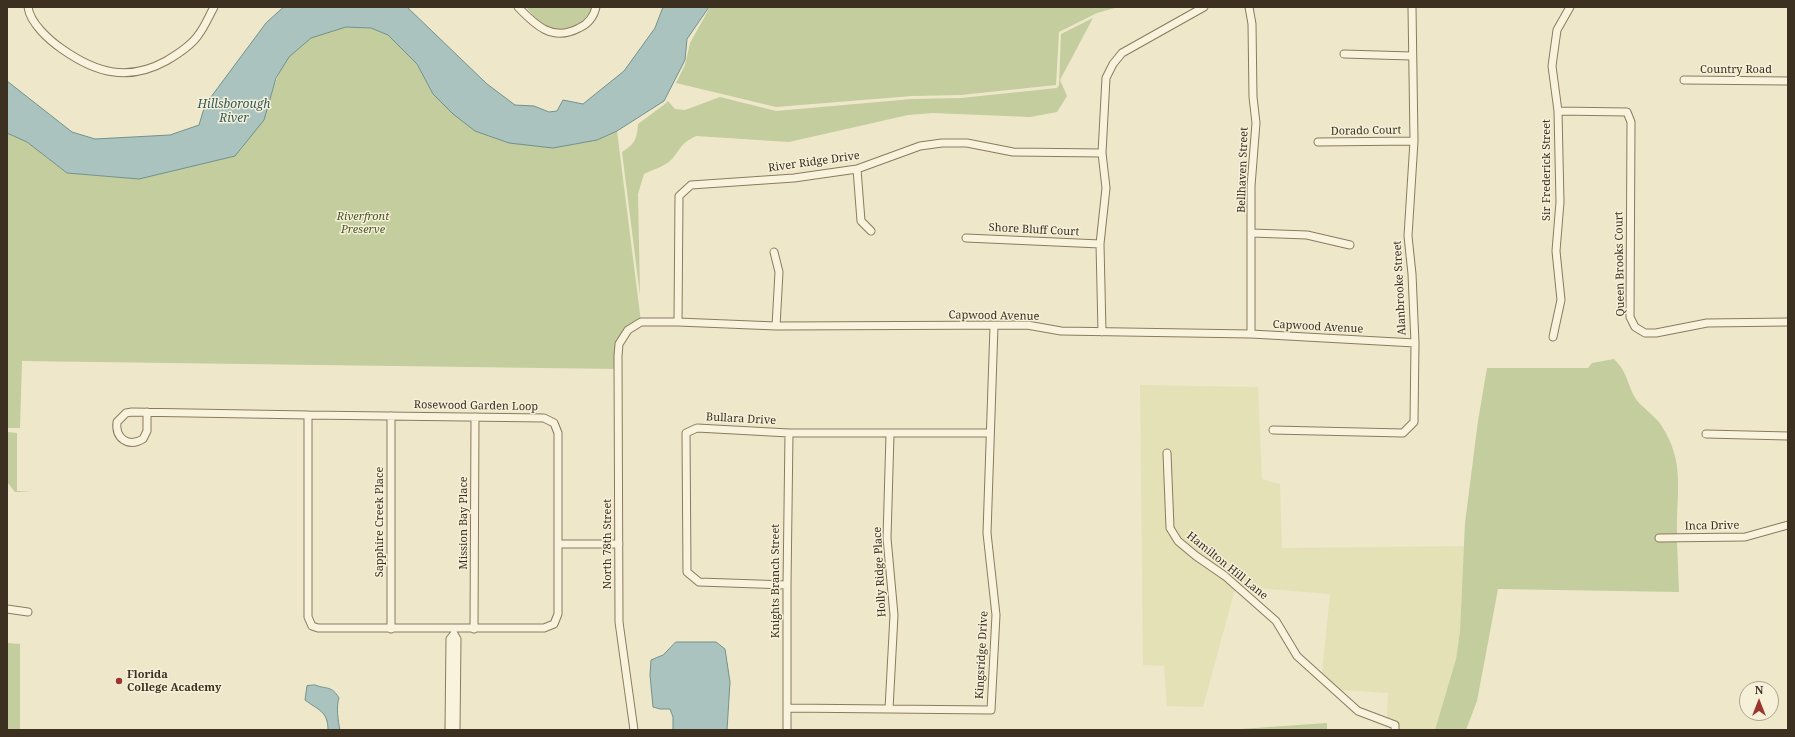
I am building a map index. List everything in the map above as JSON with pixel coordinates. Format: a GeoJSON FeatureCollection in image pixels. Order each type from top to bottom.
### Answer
{"type":"FeatureCollection","features":[{"type":"Feature","properties":{"kind":"street"},"geometry":{"type":"LineString","coordinates":[[28,7],[37,26],[53,43],[81,62],[99,70],[122,74],[151,69],[177,55],[199,34],[214,7]]}},
{"type":"Feature","properties":{"kind":"street"},"geometry":{"type":"LineString","coordinates":[[518,7],[540,28],[554,34],[569,33],[582,27],[594,15],[596,7]]}},
{"type":"Feature","properties":{"kind":"street"},"geometry":{"type":"LineString","coordinates":[[1102,332],[1100,244],[1106,188],[1102,153],[1106,78],[1113,64],[1122,53],[1204,7]]}},
{"type":"Feature","properties":{"kind":"street","name":"Bellhaven Street"},"geometry":{"type":"LineString","coordinates":[[1249,7],[1252,24],[1253,97],[1256,123],[1251,186],[1251,334]]}},
{"type":"Feature","properties":{"kind":"street","name":"Alanbrooke Street"},"geometry":{"type":"LineString","coordinates":[[1273,430],[1403,433],[1414,422],[1412,274],[1408,236],[1414,141],[1411,56],[1412,7]]}},
{"type":"Feature","properties":{"kind":"street","name":"Sir Frederick Street"},"geometry":{"type":"LineString","coordinates":[[1553,337],[1561,300],[1556,251],[1560,202],[1558,111],[1552,66],[1557,30],[1570,7]]}},
{"type":"Feature","properties":{"kind":"street"},"geometry":{"type":"LineString","coordinates":[[1344,54],[1411,56]]}},
{"type":"Feature","properties":{"kind":"street","name":"Country Road"},"geometry":{"type":"LineString","coordinates":[[1684,80],[1788,81]]}},
{"type":"Feature","properties":{"kind":"street","name":"Queen Brooks Court"},"geometry":{"type":"LineString","coordinates":[[1558,111],[1627,112],[1630,122],[1630,317],[1635,327],[1645,333],[1656,333],[1707,323],[1788,322]]}},
{"type":"Feature","properties":{"kind":"street","name":"Dorado Court"},"geometry":{"type":"LineString","coordinates":[[1318,142],[1414,141]]}},
{"type":"Feature","properties":{"kind":"street","name":"River Ridge Drive"},"geometry":{"type":"LineString","coordinates":[[678,322],[679,196],[691,185],[794,178],[857,169],[920,146],[942,143],[967,143],[1013,152],[1102,153]]}},
{"type":"Feature","properties":{"kind":"street"},"geometry":{"type":"LineString","coordinates":[[857,169],[862,221],[871,231]]}},
{"type":"Feature","properties":{"kind":"street"},"geometry":{"type":"LineString","coordinates":[[1252,233],[1307,235],[1350,245]]}},
{"type":"Feature","properties":{"kind":"street","name":"Shore Bluff Court"},"geometry":{"type":"LineString","coordinates":[[966,238],[1100,244]]}},
{"type":"Feature","properties":{"kind":"street"},"geometry":{"type":"LineString","coordinates":[[774,252],[779,272],[776,326]]}},
{"type":"Feature","properties":{"kind":"street","name":"Capwood Avenue"},"geometry":{"type":"LineString","coordinates":[[618,356],[619,344],[628,330],[640,322],[776,326],[1027,325],[1061,331],[1251,334],[1414,342]]}},
{"type":"Feature","properties":{"kind":"street","name":"Kingsridge Drive"},"geometry":{"type":"LineString","coordinates":[[787,708],[990,710],[996,615],[987,533],[994,326]]}},
{"type":"Feature","properties":{"kind":"street","name":"North 78th Street"},"geometry":{"type":"LineString","coordinates":[[618,356],[619,622],[634,730]]}},
{"type":"Feature","properties":{"kind":"street","name":"Rosewood Garden Loop"},"geometry":{"type":"LineString","coordinates":[[147,412],[147,431],[143,439],[134,443],[122,439],[116,428],[117,422],[120,416],[132,412],[147,412],[308,415],[544,418],[554,423],[558,433],[558,614],[554,624],[550,627],[474,629]]}},
{"type":"Feature","properties":{"kind":"street"},"geometry":{"type":"LineString","coordinates":[[308,415],[309,622],[318,628],[453,631],[474,629]]}},
{"type":"Feature","properties":{"kind":"street","name":"Sapphire Creek Place"},"geometry":{"type":"LineString","coordinates":[[391,416],[391,629]]}},
{"type":"Feature","properties":{"kind":"street","name":"Mission Bay Place"},"geometry":{"type":"LineString","coordinates":[[474,629],[475,417]]}},
{"type":"Feature","properties":{"kind":"street","name":"Bullara Drive"},"geometry":{"type":"LineString","coordinates":[[787,585],[699,582],[687,572],[686,433],[697,428],[789,433],[990,433]]}},
{"type":"Feature","properties":{"kind":"street","name":"Knights Branch Street"},"geometry":{"type":"LineString","coordinates":[[787,730],[789,433]]}},
{"type":"Feature","properties":{"kind":"street","name":"Holly Ridge Place"},"geometry":{"type":"LineString","coordinates":[[889,709],[894,615],[887,538],[890,434]]}},
{"type":"Feature","properties":{"kind":"street"},"geometry":{"type":"LineString","coordinates":[[1706,434],[1788,436]]}},
{"type":"Feature","properties":{"kind":"street","name":"Hamilton Hill Lane"},"geometry":{"type":"LineString","coordinates":[[1167,453],[1170,528],[1178,541],[1196,556],[1225,576],[1276,621],[1297,656],[1358,711],[1395,725],[1395,730]]}},
{"type":"Feature","properties":{"kind":"street","name":"Inca Drive"},"geometry":{"type":"LineString","coordinates":[[1659,538],[1745,537],[1788,525]]}},
{"type":"Feature","properties":{"kind":"street"},"geometry":{"type":"LineString","coordinates":[[558,544],[619,544]]}},
{"type":"Feature","properties":{"kind":"street"},"geometry":{"type":"LineString","coordinates":[[7,609],[28,612]]}},
{"type":"Feature","properties":{"kind":"street"},"geometry":{"type":"LineString","coordinates":[[449,730],[457,639],[453,631]]}},
{"type":"Feature","properties":{"kind":"street"},"geometry":{"type":"LineString","coordinates":[[453,684],[456,730]]}},
{"type":"Feature","properties":{"kind":"shaded area"},"geometry":{"type":"Polygon","coordinates":[[[1140,385],[1258,387],[1262,479],[1280,484],[1282,548],[1464,546],[1460,631],[1456,659],[1435,730],[1399,730],[1396,722],[1387,718],[1388,693],[1340,690],[1322,673],[1330,594],[1244,587],[1227,572],[1198,553],[1181,538],[1173,527],[1170,449],[1164,449],[1167,530],[1176,544],[1235,589],[1203,707],[1167,706],[1164,666],[1143,665],[1140,385]]]}},
{"type":"Feature","properties":{"kind":"green space"},"geometry":{"type":"Polygon","coordinates":[[[526,7],[592,7],[585,18],[579,23],[559,29],[543,24],[535,18],[526,7]]]}},
{"type":"Feature","properties":{"kind":"green space"},"geometry":{"type":"Polygon","coordinates":[[[710,7],[1118,7],[1097,13],[1059,32],[1056,85],[961,95],[912,96],[776,107],[676,83],[685,65],[690,43],[710,7]]]}},
{"type":"Feature","properties":{"kind":"green space"},"geometry":{"type":"Polygon","coordinates":[[[1093,18],[1060,80],[1067,96],[1057,112],[1030,117],[933,113],[908,115],[789,142],[696,136],[691,139],[682,146],[663,166],[644,174],[638,194],[640,295],[622,152],[633,144],[637,134],[638,124],[668,101],[675,109],[685,110],[720,97],[776,111],[912,99],[961,98],[1057,88],[1059,85],[1061,34],[1093,18]]]}},
{"type":"Feature","properties":{"kind":"green space","name":"Riverfront Preserve"},"geometry":{"type":"Polygon","coordinates":[[[346,27],[371,28],[388,35],[417,64],[433,94],[453,114],[597,140],[617,131],[641,322],[619,344],[618,369],[22,361],[20,428],[7,428],[7,133],[27,142],[67,173],[139,179],[264,120],[279,74],[291,54],[300,45],[314,36],[346,27]]]}},
{"type":"Feature","properties":{"kind":"green space"},"geometry":{"type":"Polygon","coordinates":[[[1614,359],[1624,372],[1634,396],[1661,425],[1674,452],[1678,478],[1677,534],[1656,534],[1656,542],[1677,542],[1679,592],[1498,589],[1477,701],[1466,730],[1435,730],[1456,659],[1460,631],[1465,523],[1478,421],[1487,368],[1588,368],[1592,363],[1614,359]]]}},
{"type":"Feature","properties":{"kind":"green space"},"geometry":{"type":"Polygon","coordinates":[[[7,432],[17,433],[17,491],[33,492],[15,492],[7,482],[7,432]]]}},
{"type":"Feature","properties":{"kind":"green space"},"geometry":{"type":"Polygon","coordinates":[[[7,643],[20,644],[20,730],[7,730],[7,643]]]}},
{"type":"Feature","properties":{"kind":"green space"},"geometry":{"type":"Polygon","coordinates":[[[1327,723],[1327,730],[1226,730],[1327,723]]]}},
{"type":"Feature","properties":{"kind":"water","name":"Hillsborough River"},"geometry":{"type":"Polygon","coordinates":[[[284,7],[407,7],[487,84],[515,105],[534,106],[549,112],[557,111],[563,100],[583,104],[624,71],[655,28],[663,7],[709,7],[687,39],[685,60],[664,101],[617,131],[597,140],[553,148],[509,143],[475,131],[453,114],[433,94],[417,64],[388,35],[371,28],[346,27],[311,38],[289,57],[276,78],[264,120],[235,156],[139,179],[67,173],[27,142],[7,133],[7,81],[72,132],[95,139],[170,135],[199,125],[205,105],[266,23],[284,7]]]}},
{"type":"Feature","properties":{"kind":"water"},"geometry":{"type":"Polygon","coordinates":[[[676,642],[716,642],[725,649],[730,682],[727,730],[673,730],[673,717],[670,709],[653,707],[650,675],[651,660],[663,655],[676,642]]]}},
{"type":"Feature","properties":{"kind":"water"},"geometry":{"type":"Polygon","coordinates":[[[315,685],[331,689],[339,698],[337,709],[340,730],[328,730],[328,724],[324,715],[305,700],[307,686],[315,685]]]}},
{"type":"Feature","properties":{"kind":"place","name":"Florida College Academy"},"geometry":{"type":"Point","coordinates":[119,681]}}]}
